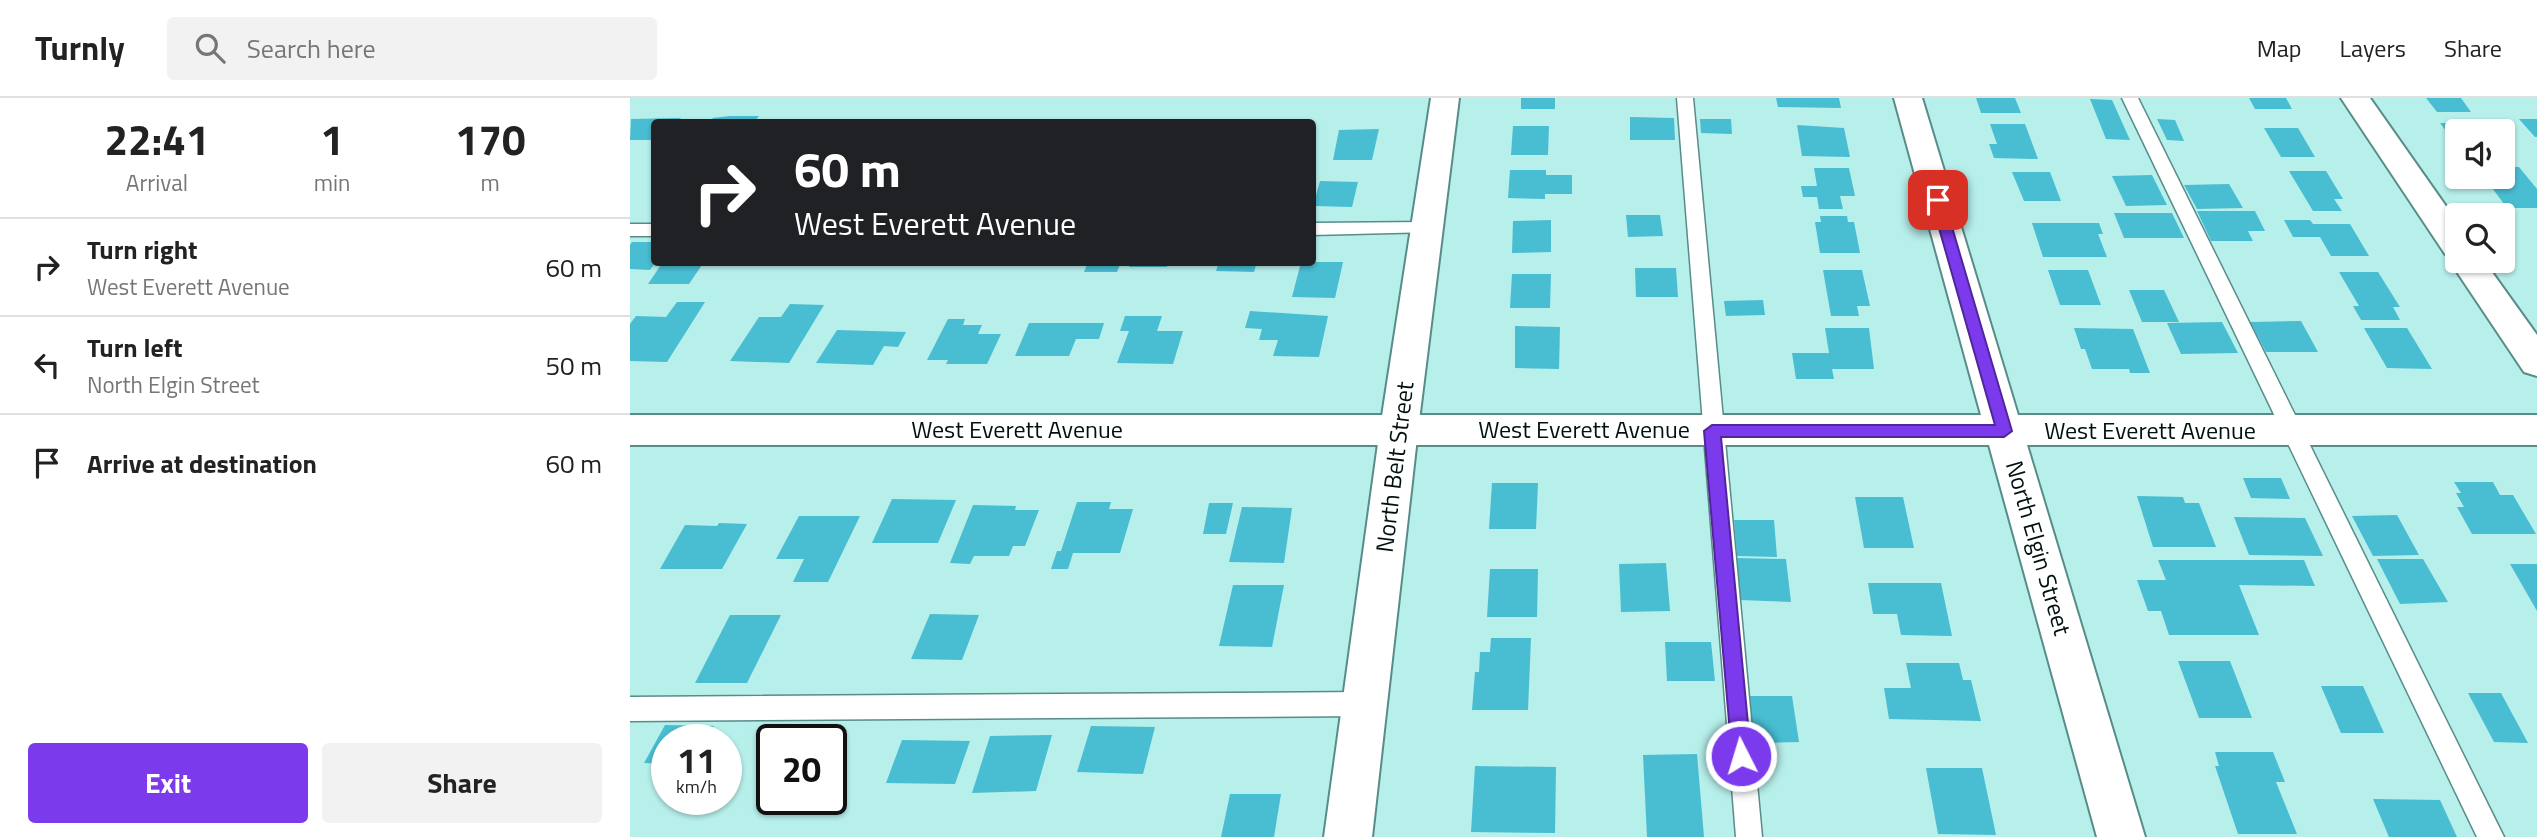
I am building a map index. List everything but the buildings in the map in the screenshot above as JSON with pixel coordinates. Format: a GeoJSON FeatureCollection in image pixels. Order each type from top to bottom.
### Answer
{"type":"FeatureCollection","features":[{"type":"Feature","properties":{"kind":"street","name":"North Belt Street"},"geometry":{"type":"LineString","coordinates":[[1348,837],[1399,429],[1445,98]]}},
{"type":"Feature","properties":{"kind":"street","name":"North Elgin Street"},"geometry":{"type":"LineString","coordinates":[[1908,98],[2121,837]]}},
{"type":"Feature","properties":{"kind":"street"},"geometry":{"type":"LineString","coordinates":[[2355,98],[2445,229]]}},
{"type":"Feature","properties":{"kind":"street"},"geometry":{"type":"LineString","coordinates":[[2475,273],[2537,362]]}},
{"type":"Feature","properties":{"kind":"street","name":"West Everett Avenue"},"geometry":{"type":"LineString","coordinates":[[630,430],[2537,430]]}},
{"type":"Feature","properties":{"kind":"lane"},"geometry":{"type":"LineString","coordinates":[[1685,98],[1749,837]]}},
{"type":"Feature","properties":{"kind":"lane"},"geometry":{"type":"LineString","coordinates":[[2130,98],[2491,837]]}},
{"type":"Feature","properties":{"kind":"lane"},"geometry":{"type":"LineString","coordinates":[[1316,229],[1427,228]]}},
{"type":"Feature","properties":{"kind":"lane"},"geometry":{"type":"LineString","coordinates":[[630,230],[651,230]]}},
{"type":"Feature","properties":{"kind":"lane"},"geometry":{"type":"LineString","coordinates":[[630,709],[1364,704]]}},
{"type":"Feature","properties":{"kind":"route"},"geometry":{"type":"LineString","coordinates":[[1741,756],[1712,431],[2004,431],[1938,200]]}}]}
